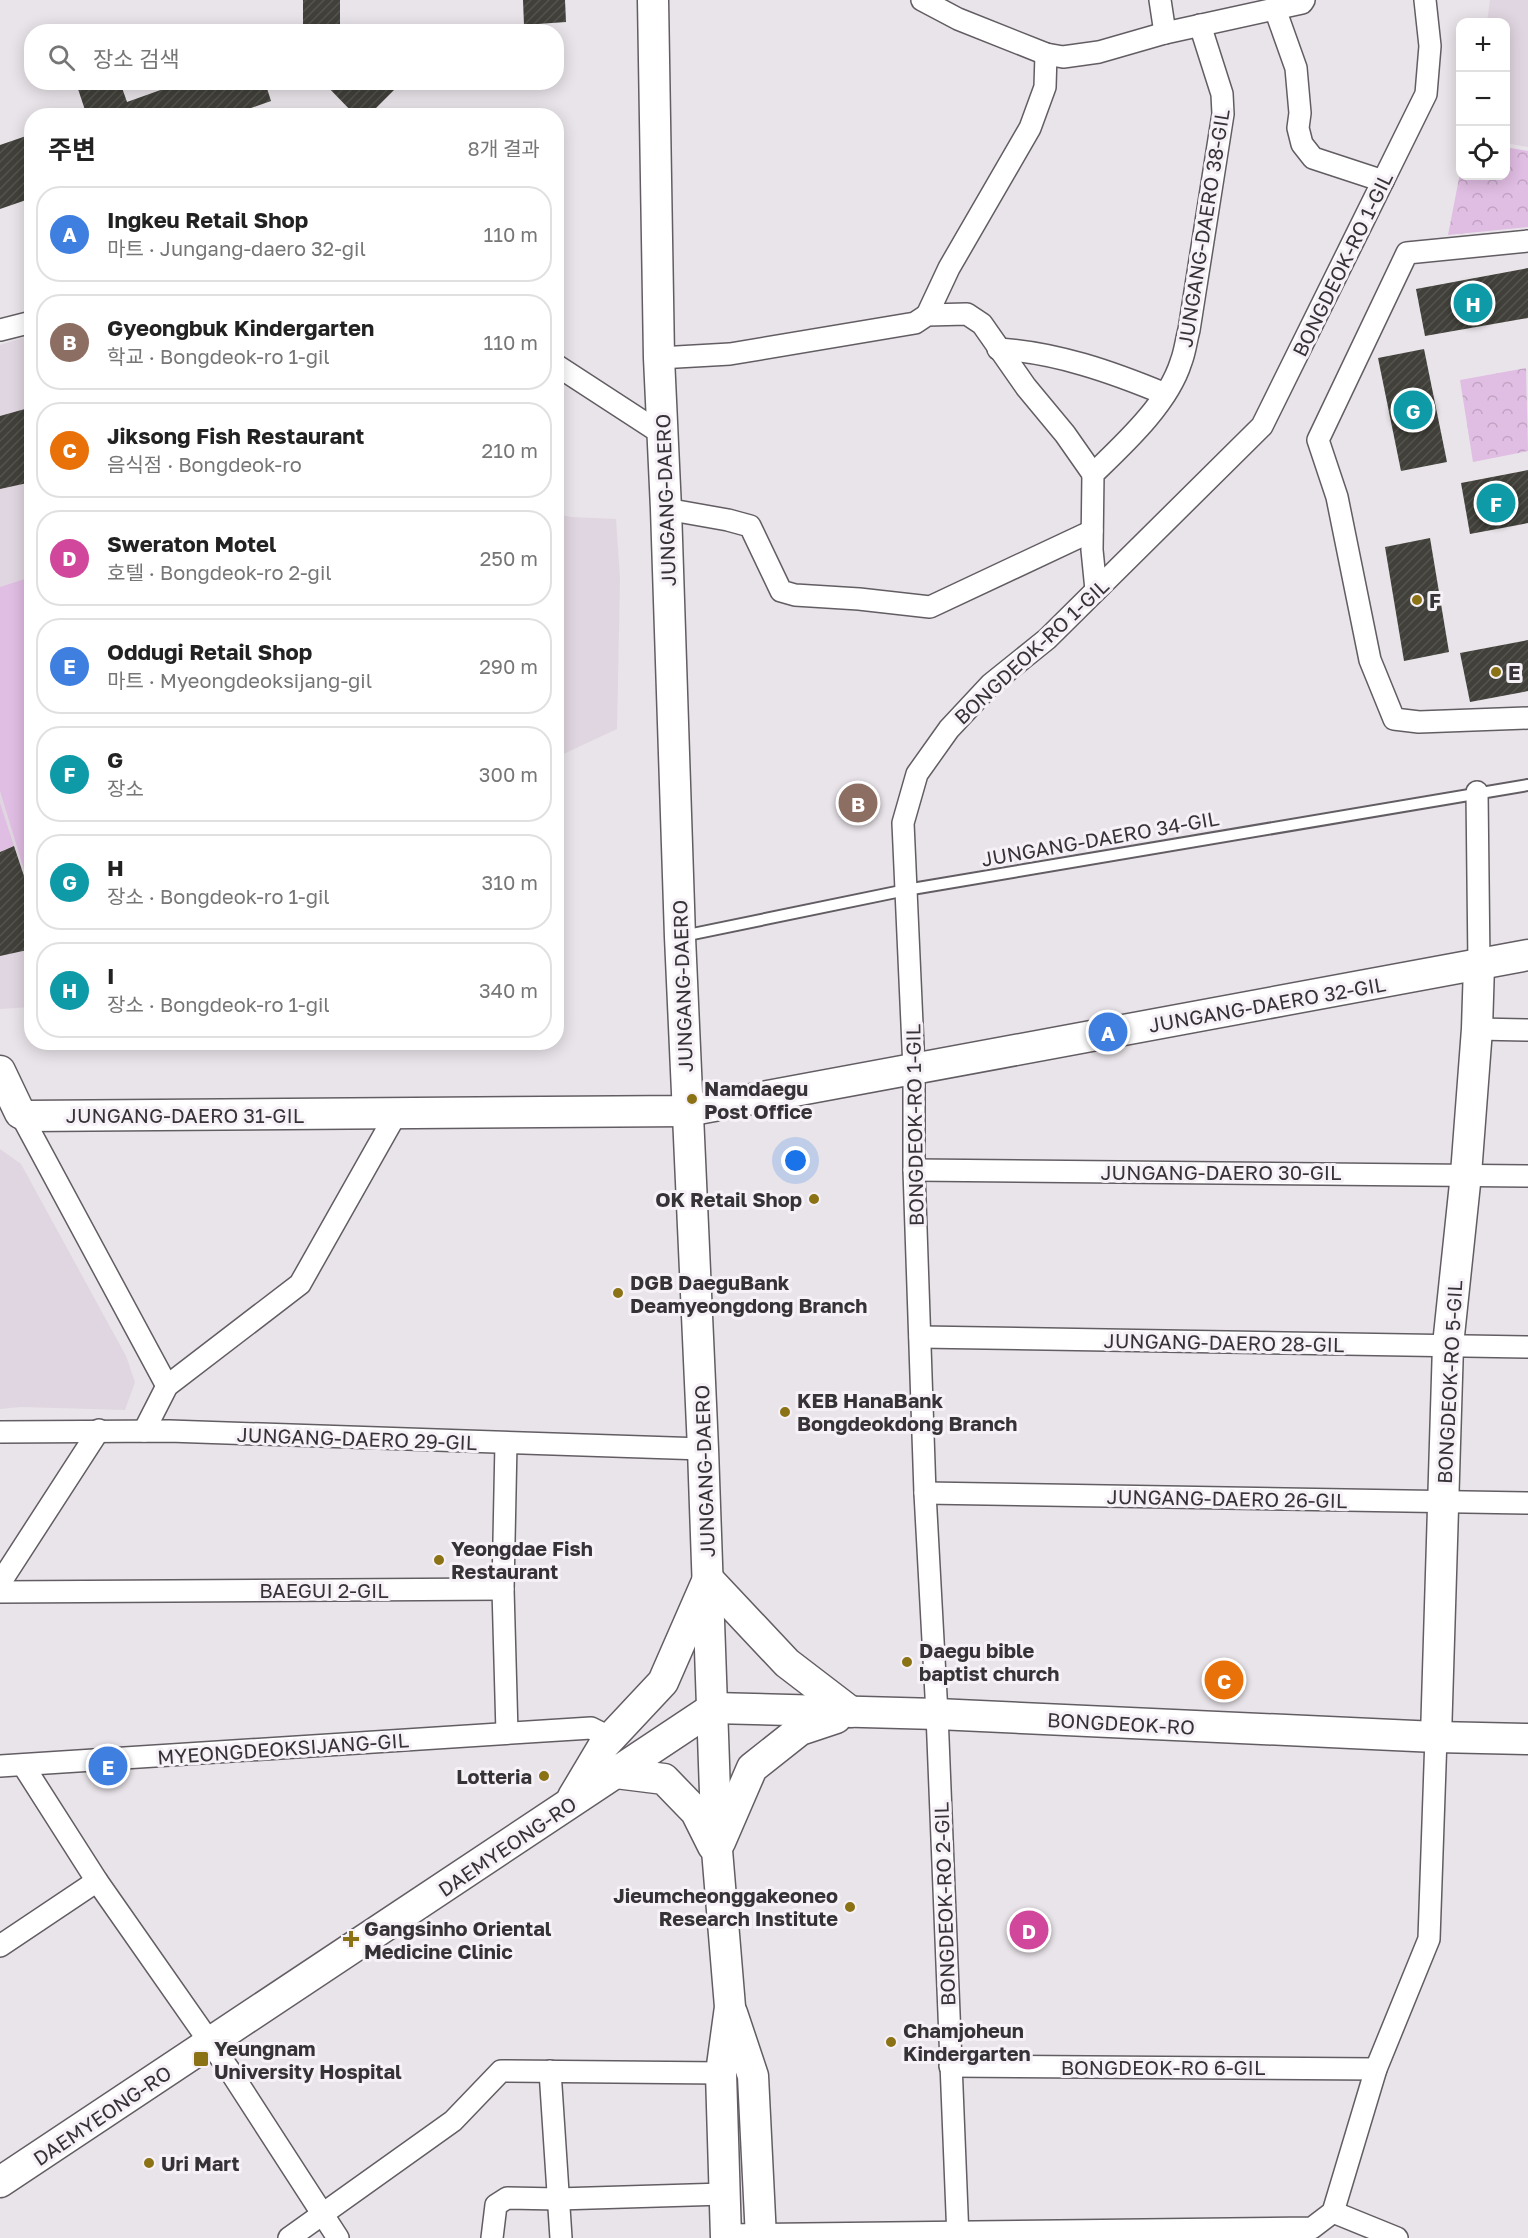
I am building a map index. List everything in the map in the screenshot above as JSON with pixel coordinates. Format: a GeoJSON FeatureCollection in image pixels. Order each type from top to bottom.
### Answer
{"type":"FeatureCollection","features":[{"type":"Feature","properties":{"kind":"main road","name":"JUNGANG-DAERO"},"geometry":{"type":"LineString","coordinates":[[653,0],[659,357],[680,937],[703,1449],[717,1853],[730,2007],[721,2073],[726,2236]]}},
{"type":"Feature","properties":{"kind":"main road","name":"JUNGANG-DAERO 32-GIL"},"geometry":{"type":"LineString","coordinates":[[687,1111],[1528,955]]}},
{"type":"Feature","properties":{"kind":"main road","name":"BONGDEOK-RO 5-GIL"},"geometry":{"type":"LineString","coordinates":[[1436,1737],[1448,1345],[1466,1174],[1477,1029],[1479,965]]}},
{"type":"Feature","properties":{"kind":"main road"},"geometry":{"type":"LineString","coordinates":[[0,1071],[20,1113]]}},
{"type":"Feature","properties":{"kind":"main road","name":"JUNGANG-DAERO 31-GIL"},"geometry":{"type":"LineString","coordinates":[[20,1113],[26,1116],[687,1111]]}},
{"type":"Feature","properties":{"kind":"main road"},"geometry":{"type":"LineString","coordinates":[[568,1805],[604,1745],[663,1682],[708,1579],[787,1663],[853,1712]]}},
{"type":"Feature","properties":{"kind":"main road","name":"BONGDEOK-RO"},"geometry":{"type":"LineString","coordinates":[[713,1708],[937,1714],[1436,1737],[1528,1739]]}},
{"type":"Feature","properties":{"kind":"main road","name":"DAEMYEONG-RO"},"geometry":{"type":"LineString","coordinates":[[0,2182],[713,1708]]}},
{"type":"Feature","properties":{"kind":"main road"},"geometry":{"type":"LineString","coordinates":[[717,1853],[753,1768],[800,1730],[853,1712]]}},
{"type":"Feature","properties":{"kind":"main road"},"geometry":{"type":"LineString","coordinates":[[616,1773],[664,1779],[696,1812],[717,1853]]}},
{"type":"Feature","properties":{"kind":"main road","name":"JUNGANG-DAERO"},"geometry":{"type":"LineString","coordinates":[[730,2007],[753,2076],[761,2236]]}},
{"type":"Feature","properties":{"kind":"street"},"geometry":{"type":"LineString","coordinates":[[922,0],[958,19],[1046,54],[1063,57],[1099,51],[1165,33],[1302,3],[1304,0]]}},
{"type":"Feature","properties":{"kind":"street"},"geometry":{"type":"LineString","coordinates":[[1160,0],[1165,33]]}},
{"type":"Feature","properties":{"kind":"street","name":"BONGDEOK-RO 1-GIL"},"geometry":{"type":"LineString","coordinates":[[937,1714],[925,1493],[914,1170],[914,1069],[903,824],[917,774],[949,729],[991,684],[1047,639],[1262,426],[1426,94],[1430,46],[1425,0]]}},
{"type":"Feature","properties":{"kind":"street"},"geometry":{"type":"LineString","coordinates":[[1275,9],[1296,68],[1300,113],[1298,128],[1302,144],[1313,158],[1383,182]]}},
{"type":"Feature","properties":{"kind":"street","name":"JUNGANG-DAERO 38-GIL"},"geometry":{"type":"LineString","coordinates":[[1093,474],[1124,443],[1165,394],[1181,364],[1189,330],[1223,114],[1222,94],[1200,25]]}},
{"type":"Feature","properties":{"kind":"street"},"geometry":{"type":"LineString","coordinates":[[927,315],[955,258],[1030,128],[1045,87],[1046,54]]}},
{"type":"Feature","properties":{"kind":"street"},"geometry":{"type":"LineString","coordinates":[[1528,241],[1407,253],[1318,440],[1337,497],[1370,660],[1394,719],[1419,722],[1528,718]]}},
{"type":"Feature","properties":{"kind":"street"},"geometry":{"type":"LineString","coordinates":[[659,357],[730,354],[915,322],[927,315],[966,314],[982,324],[1026,387],[1065,434],[1093,474],[1092,531],[1096,590]]}},
{"type":"Feature","properties":{"kind":"street"},"geometry":{"type":"LineString","coordinates":[[0,330],[24,324]]}},
{"type":"Feature","properties":{"kind":"street"},"geometry":{"type":"LineString","coordinates":[[998,349],[1027,350],[1087,366],[1129,379],[1165,394]]}},
{"type":"Feature","properties":{"kind":"street"},"geometry":{"type":"LineString","coordinates":[[564,370],[662,434]]}},
{"type":"Feature","properties":{"kind":"street"},"geometry":{"type":"LineString","coordinates":[[666,509],[750,526],[781,591],[795,595],[930,607],[1092,531]]}},
{"type":"Feature","properties":{"kind":"street","name":"BONGDEOK-RO 5-GIL"},"geometry":{"type":"LineString","coordinates":[[1477,792],[1479,965]]}},
{"type":"Feature","properties":{"kind":"street"},"geometry":{"type":"LineString","coordinates":[[1477,1029],[1528,1030]]}},
{"type":"Feature","properties":{"kind":"street"},"geometry":{"type":"LineString","coordinates":[[20,1113],[167,1386]]}},
{"type":"Feature","properties":{"kind":"street"},"geometry":{"type":"LineString","coordinates":[[144,1431],[167,1386],[300,1284],[396,1114]]}},
{"type":"Feature","properties":{"kind":"street","name":"JUNGANG-DAERO 30-GIL"},"geometry":{"type":"LineString","coordinates":[[914,1170],[1528,1176]]}},
{"type":"Feature","properties":{"kind":"street","name":"JUNGANG-DAERO 28-GIL"},"geometry":{"type":"LineString","coordinates":[[920,1337],[1528,1347]]}},
{"type":"Feature","properties":{"kind":"street"},"geometry":{"type":"LineString","coordinates":[[0,1583],[99,1430]]}},
{"type":"Feature","properties":{"kind":"street","name":"JUNGANG-DAERO 29-GIL"},"geometry":{"type":"LineString","coordinates":[[0,1432],[144,1431],[703,1449]]}},
{"type":"Feature","properties":{"kind":"street"},"geometry":{"type":"LineString","coordinates":[[507,1443],[503,1589],[507,1733]]}},
{"type":"Feature","properties":{"kind":"street","name":"JUNGANG-DAERO 26-GIL"},"geometry":{"type":"LineString","coordinates":[[925,1493],[1528,1503]]}},
{"type":"Feature","properties":{"kind":"street","name":"BAEGUI 2-GIL"},"geometry":{"type":"LineString","coordinates":[[0,1592],[503,1589]]}},
{"type":"Feature","properties":{"kind":"street","name":"BONGDEOK-RO 2-GIL"},"geometry":{"type":"LineString","coordinates":[[937,1714],[958,2235]]}},
{"type":"Feature","properties":{"kind":"street","name":"MYEONGDEOKSIJANG-GIL"},"geometry":{"type":"LineString","coordinates":[[0,1766],[591,1728],[610,1738]]}},
{"type":"Feature","properties":{"kind":"street"},"geometry":{"type":"LineString","coordinates":[[726,2236],[1210,2234],[1312,2228],[1333,2212],[1376,2069],[1429,1939],[1436,1737]]}},
{"type":"Feature","properties":{"kind":"street"},"geometry":{"type":"LineString","coordinates":[[23,1765],[97,1881],[209,2043],[338,2238]]}},
{"type":"Feature","properties":{"kind":"street"},"geometry":{"type":"LineString","coordinates":[[0,1946],[97,1881]]}},
{"type":"Feature","properties":{"kind":"street","name":"BONGDEOK-RO 6-GIL"},"geometry":{"type":"LineString","coordinates":[[950,2066],[1376,2069]]}},
{"type":"Feature","properties":{"kind":"street"},"geometry":{"type":"LineString","coordinates":[[290,2238],[453,2121],[501,2071],[721,2073]]}},
{"type":"Feature","properties":{"kind":"street"},"geometry":{"type":"LineString","coordinates":[[550,2071],[561,2238]]}},
{"type":"Feature","properties":{"kind":"street"},"geometry":{"type":"LineString","coordinates":[[492,2238],[496,2205],[507,2198],[558,2199],[724,2194]]}},
{"type":"Feature","properties":{"kind":"street"},"geometry":{"type":"LineString","coordinates":[[1333,2212],[1397,2238]]}},
{"type":"Feature","properties":{"kind":"lane","name":"JUNGANG-DAERO 34-GIL"},"geometry":{"type":"LineString","coordinates":[[680,937],[906,890],[1528,785]]}},
{"type":"Feature","properties":{"kind":"shaded area"},"geometry":{"type":"Polygon","coordinates":[[[1490,0],[1528,0],[1528,147],[1510,144],[1510,18],[1488,18],[1490,0]]]}},
{"type":"Feature","properties":{"kind":"shaded area"},"geometry":{"type":"Polygon","coordinates":[[[24,337],[24,1008],[0,1009],[0,345],[24,337]]]}},
{"type":"Feature","properties":{"kind":"shaded area"},"geometry":{"type":"Polygon","coordinates":[[[564,516],[616,519],[620,579],[617,729],[564,754],[564,516]]]}},
{"type":"Feature","properties":{"kind":"shaded area"},"geometry":{"type":"Polygon","coordinates":[[[0,1149],[21,1164],[126,1356],[135,1382],[125,1410],[21,1407],[0,1409],[0,1149]]]}},
{"type":"Feature","properties":{"kind":"green space"},"geometry":{"type":"Polygon","coordinates":[[[1510,148],[1528,151],[1528,227],[1448,235],[1459,180],[1510,180],[1510,148]]]}},
{"type":"Feature","properties":{"kind":"green space"},"geometry":{"type":"Polygon","coordinates":[[[1526,368],[1528,451],[1473,462],[1460,380],[1526,368]]]}},
{"type":"Feature","properties":{"kind":"green space"},"geometry":{"type":"Polygon","coordinates":[[[24,580],[24,870],[0,791],[0,587],[24,580]]]}},
{"type":"Feature","properties":{"kind":"green space"},"geometry":{"type":"Polygon","coordinates":[[[0,803],[14,846],[0,851],[0,803]]]}},
{"type":"Feature","properties":{"kind":"building"},"geometry":{"type":"Polygon","coordinates":[[[303,0],[340,0],[340,24],[303,24],[303,0]]]}},
{"type":"Feature","properties":{"kind":"building"},"geometry":{"type":"Polygon","coordinates":[[[523,0],[565,0],[566,22],[524,24],[523,0]]]}},
{"type":"Feature","properties":{"kind":"building"},"geometry":{"type":"Polygon","coordinates":[[[78,90],[123,90],[127,102],[161,90],[268,90],[271,101],[251,108],[84,108],[78,90]]]}},
{"type":"Feature","properties":{"kind":"building"},"geometry":{"type":"Polygon","coordinates":[[[331,90],[394,90],[376,108],[348,108],[331,90]]]}},
{"type":"Feature","properties":{"kind":"building"},"geometry":{"type":"Polygon","coordinates":[[[24,137],[24,201],[0,209],[0,145],[24,137]]]}},
{"type":"Feature","properties":{"kind":"building"},"geometry":{"type":"Polygon","coordinates":[[[1528,268],[1528,318],[1425,336],[1416,289],[1528,268]]]}},
{"type":"Feature","properties":{"kind":"building"},"geometry":{"type":"Polygon","coordinates":[[[1424,349],[1447,462],[1401,471],[1378,358],[1424,349]]]}},
{"type":"Feature","properties":{"kind":"building"},"geometry":{"type":"Polygon","coordinates":[[[24,409],[24,484],[0,489],[0,416],[24,409]]]}},
{"type":"Feature","properties":{"kind":"building"},"geometry":{"type":"Polygon","coordinates":[[[1528,470],[1528,523],[1470,534],[1461,483],[1528,470]]]}},
{"type":"Feature","properties":{"kind":"building","name":"F"},"geometry":{"type":"Polygon","coordinates":[[[1430,538],[1449,652],[1404,661],[1385,547],[1430,538]]]}},
{"type":"Feature","properties":{"kind":"building","name":"E"},"geometry":{"type":"Polygon","coordinates":[[[1528,640],[1528,691],[1470,702],[1460,653],[1528,640]]]}},
{"type":"Feature","properties":{"kind":"building"},"geometry":{"type":"Polygon","coordinates":[[[14,846],[24,876],[24,951],[0,956],[0,852],[14,846]]]}},
{"type":"Feature","properties":{"kind":"place","name":"I"},"geometry":{"type":"Point","coordinates":[1473,303]}},
{"type":"Feature","properties":{"kind":"place","name":"H"},"geometry":{"type":"Point","coordinates":[1413,410]}},
{"type":"Feature","properties":{"kind":"place","name":"G"},"geometry":{"type":"Point","coordinates":[1496,503]}},
{"type":"Feature","properties":{"kind":"place","name":"F"},"geometry":{"type":"Point","coordinates":[1417,600]}},
{"type":"Feature","properties":{"kind":"place","name":"E"},"geometry":{"type":"Point","coordinates":[1496,672]}},
{"type":"Feature","properties":{"kind":"place","name":"Gyeongbuk Kindergarten"},"geometry":{"type":"Point","coordinates":[858,803]}},
{"type":"Feature","properties":{"kind":"place","name":"Ingkeu Retail Shop"},"geometry":{"type":"Point","coordinates":[1108,1032]}},
{"type":"Feature","properties":{"kind":"place","name":"Namdaegu Post Office"},"geometry":{"type":"Point","coordinates":[692,1099]}},
{"type":"Feature","properties":{"kind":"place","name":"OK Retail Shop"},"geometry":{"type":"Point","coordinates":[814,1199]}},
{"type":"Feature","properties":{"kind":"place","name":"DGB DaeguBank Deamyeongdong Branch"},"geometry":{"type":"Point","coordinates":[618,1293]}},
{"type":"Feature","properties":{"kind":"place","name":"KEB HanaBank Bongdeokdong Branch"},"geometry":{"type":"Point","coordinates":[785,1412]}},
{"type":"Feature","properties":{"kind":"place","name":"Yeongdae Fish Restaurant"},"geometry":{"type":"Point","coordinates":[439,1560]}},
{"type":"Feature","properties":{"kind":"place","name":"Daegu bible baptist church"},"geometry":{"type":"Point","coordinates":[907,1662]}},
{"type":"Feature","properties":{"kind":"place","name":"Jiksong Fish Restaurant"},"geometry":{"type":"Point","coordinates":[1224,1680]}},
{"type":"Feature","properties":{"kind":"place","name":"Oddugi Retail Shop"},"geometry":{"type":"Point","coordinates":[108,1766]}},
{"type":"Feature","properties":{"kind":"place","name":"Lotteria"},"geometry":{"type":"Point","coordinates":[544,1776]}},
{"type":"Feature","properties":{"kind":"place","name":"Jieumcheonggakeoneo Research Institute"},"geometry":{"type":"Point","coordinates":[850,1907]}},
{"type":"Feature","properties":{"kind":"place","name":"Sweraton Motel"},"geometry":{"type":"Point","coordinates":[1029,1930]}},
{"type":"Feature","properties":{"kind":"place","name":"Gangsinho Oriental Medicine Clinic"},"geometry":{"type":"Point","coordinates":[351,1939]}},
{"type":"Feature","properties":{"kind":"place","name":"Chamjoheun Kindergarten"},"geometry":{"type":"Point","coordinates":[891,2042]}},
{"type":"Feature","properties":{"kind":"place","name":"Yeungnam University Hospital"},"geometry":{"type":"Point","coordinates":[201,2059]}},
{"type":"Feature","properties":{"kind":"place","name":"Uri Mart"},"geometry":{"type":"Point","coordinates":[149,2163]}}]}
